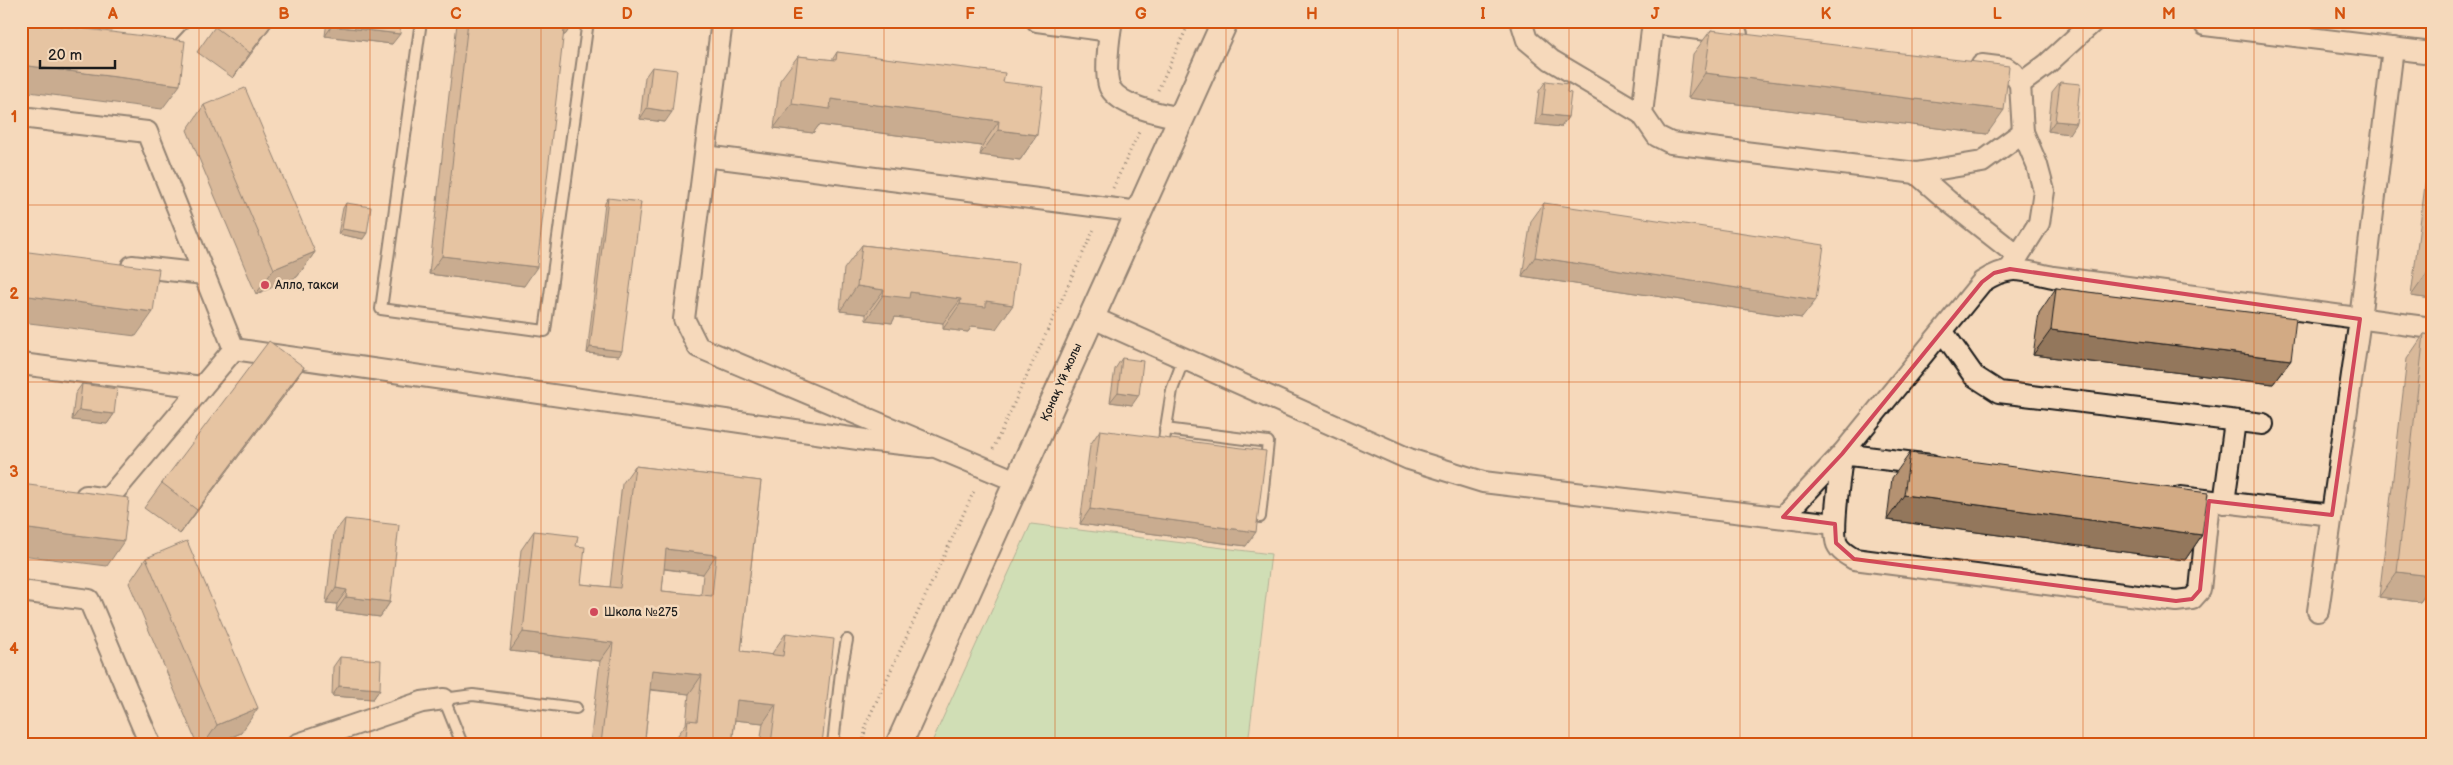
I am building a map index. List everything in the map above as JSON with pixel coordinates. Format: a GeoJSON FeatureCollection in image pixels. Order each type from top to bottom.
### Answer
{"type":"FeatureCollection","features":[{"type":"Feature","properties":{"kind":"street"},"geometry":{"type":"LineString","coordinates":[[26,21],[164,36],[178,21]]}},
{"type":"Feature","properties":{"kind":"street"},"geometry":{"type":"LineString","coordinates":[[722,21],[684,319],[698,347],[1016,482]]}},
{"type":"Feature","properties":{"kind":"street"},"geometry":{"type":"LineString","coordinates":[[1037,21],[1111,26],[1108,80],[1114,94],[1149,111],[1181,118]]}},
{"type":"Feature","properties":{"kind":"street","name":"Қонақ Үй жолы"},"geometry":{"type":"LineString","coordinates":[[898,744],[1225,21]]}},
{"type":"Feature","properties":{"kind":"street"},"geometry":{"type":"LineString","coordinates":[[1521,21],[1527,40],[1551,60],[1642,114],[1657,136],[1671,143],[1916,173],[1982,162],[2023,132]]}},
{"type":"Feature","properties":{"kind":"street"},"geometry":{"type":"LineString","coordinates":[[2089,21],[2094,21]]}},
{"type":"Feature","properties":{"kind":"street"},"geometry":{"type":"LineString","coordinates":[[2020,84],[2046,66],[2094,21]]}},
{"type":"Feature","properties":{"kind":"street"},"geometry":{"type":"LineString","coordinates":[[1642,114],[1653,22],[1761,37]]}},
{"type":"Feature","properties":{"kind":"street"},"geometry":{"type":"LineString","coordinates":[[2205,25],[2432,53]]}},
{"type":"Feature","properties":{"kind":"street"},"geometry":{"type":"LineString","coordinates":[[2318,611],[2360,319],[2393,48]]}},
{"type":"Feature","properties":{"kind":"street"},"geometry":{"type":"LineString","coordinates":[[1783,517],[1842,454],[1982,282],[2014,262],[2039,223],[2044,191],[2037,165],[2023,132],[2020,84],[2013,73],[2006,68],[1967,63]]}},
{"type":"Feature","properties":{"kind":"street"},"geometry":{"type":"LineString","coordinates":[[21,117],[147,132],[234,349]]}},
{"type":"Feature","properties":{"kind":"street"},"geometry":{"type":"LineString","coordinates":[[705,156],[1139,212]]}},
{"type":"Feature","properties":{"kind":"street"},"geometry":{"type":"LineString","coordinates":[[1916,173],[2014,262],[2054,277],[2432,328]]}},
{"type":"Feature","properties":{"kind":"street"},"geometry":{"type":"LineString","coordinates":[[118,264],[204,274]]}},
{"type":"Feature","properties":{"kind":"street"},"geometry":{"type":"LineString","coordinates":[[1091,317],[1409,459],[1483,482],[1835,524]]}},
{"type":"Feature","properties":{"kind":"street"},"geometry":{"type":"LineString","coordinates":[[1942,332],[1974,376],[1999,392],[2263,424]]}},
{"type":"Feature","properties":{"kind":"street"},"geometry":{"type":"LineString","coordinates":[[234,349],[845,437],[930,447]]}},
{"type":"Feature","properties":{"kind":"street"},"geometry":{"type":"LineString","coordinates":[[69,494],[108,499],[234,349]]}},
{"type":"Feature","properties":{"kind":"street"},"geometry":{"type":"LineString","coordinates":[[21,364],[202,387]]}},
{"type":"Feature","properties":{"kind":"street"},"geometry":{"type":"LineString","coordinates":[[1842,454],[1835,524],[1836,543],[1842,552],[1854,559],[2176,601],[2192,599],[2200,590],[2234,421]]}},
{"type":"Feature","properties":{"kind":"street"},"geometry":{"type":"LineString","coordinates":[[1842,454],[1952,468]]}},
{"type":"Feature","properties":{"kind":"street"},"geometry":{"type":"LineString","coordinates":[[2160,494],[2332,515]]}},
{"type":"Feature","properties":{"kind":"street"},"geometry":{"type":"LineString","coordinates":[[21,590],[89,600],[150,744]]}},
{"type":"Feature","properties":{"kind":"street"},"geometry":{"type":"LineString","coordinates":[[298,744],[422,702],[444,699]]}},
{"type":"Feature","properties":{"kind":"lane"},"geometry":{"type":"LineString","coordinates":[[420,21],[381,309],[545,331],[588,21]]}},
{"type":"Feature","properties":{"kind":"lane"},"geometry":{"type":"LineString","coordinates":[[1184,358],[1172,390],[1164,434],[1268,442],[1260,517]]}},
{"type":"Feature","properties":{"kind":"lane"},"geometry":{"type":"LineString","coordinates":[[834,744],[841,672],[847,640]]}},
{"type":"Feature","properties":{"kind":"lane"},"geometry":{"type":"LineString","coordinates":[[462,744],[444,699],[472,695],[576,708]]}},
{"type":"Feature","properties":{"kind":"path"},"geometry":{"type":"LineString","coordinates":[[863,744],[866,724],[1190,21]]}},
{"type":"Feature","properties":{"kind":"highlighted area"},"geometry":{"type":"Polygon","coordinates":[[[2010,269],[2360,319],[2332,515],[2209,501],[2200,590],[2192,599],[2176,601],[1854,559],[1836,543],[1835,524],[1783,517],[1842,454],[1982,282],[1994,273],[2010,269]]]}},
{"type":"Feature","properties":{"kind":"green space"},"geometry":{"type":"Polygon","coordinates":[[[1031,524],[1271,554],[1248,744],[931,744],[1031,524]]]}},
{"type":"Feature","properties":{"kind":"building"},"geometry":{"type":"Polygon","coordinates":[[[21,21],[185,41],[180,85],[21,65],[21,21]]]}},
{"type":"Feature","properties":{"kind":"building"},"geometry":{"type":"Polygon","coordinates":[[[219,21],[274,21],[250,53],[215,27],[219,21]]]}},
{"type":"Feature","properties":{"kind":"building"},"geometry":{"type":"Polygon","coordinates":[[[333,21],[401,21],[400,34],[332,26],[333,21]]]}},
{"type":"Feature","properties":{"kind":"building"},"geometry":{"type":"Polygon","coordinates":[[[468,21],[565,21],[537,267],[442,256],[468,21]]]}},
{"type":"Feature","properties":{"kind":"building"},"geometry":{"type":"Polygon","coordinates":[[[1711,30],[2009,66],[2004,110],[1705,73],[1711,30]]]}},
{"type":"Feature","properties":{"kind":"building"},"geometry":{"type":"Polygon","coordinates":[[[837,52],[1005,73],[1003,82],[1043,87],[1037,135],[998,130],[999,121],[831,99],[830,109],[792,104],[798,56],[836,60],[837,52]]]}},
{"type":"Feature","properties":{"kind":"building"},"geometry":{"type":"Polygon","coordinates":[[[652,67],[677,70],[672,112],[647,108],[652,67]]]}},
{"type":"Feature","properties":{"kind":"building"},"geometry":{"type":"Polygon","coordinates":[[[1546,81],[1568,84],[1567,92],[1571,93],[1568,117],[1542,114],[1546,81]]]}},
{"type":"Feature","properties":{"kind":"building"},"geometry":{"type":"Polygon","coordinates":[[[2060,82],[2080,84],[2076,123],[2055,121],[2060,82]]]}},
{"type":"Feature","properties":{"kind":"building"},"geometry":{"type":"Polygon","coordinates":[[[245,88],[315,252],[274,269],[204,105],[245,88]]]}},
{"type":"Feature","properties":{"kind":"building"},"geometry":{"type":"Polygon","coordinates":[[[608,198],[641,202],[622,351],[590,347],[608,198]]]}},
{"type":"Feature","properties":{"kind":"building"},"geometry":{"type":"Polygon","coordinates":[[[346,203],[371,207],[367,233],[342,229],[346,203]]]}},
{"type":"Feature","properties":{"kind":"building"},"geometry":{"type":"Polygon","coordinates":[[[1544,203],[1824,245],[1816,300],[1535,257],[1544,203]]]}},
{"type":"Feature","properties":{"kind":"building"},"geometry":{"type":"Polygon","coordinates":[[[862,245],[1018,263],[1013,305],[986,301],[986,307],[960,304],[961,299],[910,292],[909,298],[883,295],[884,290],[857,286],[862,245]]]}},
{"type":"Feature","properties":{"kind":"building"},"geometry":{"type":"Polygon","coordinates":[[[2432,245],[2432,272],[2428,272],[2432,245]]]}},
{"type":"Feature","properties":{"kind":"building"},"geometry":{"type":"Polygon","coordinates":[[[21,251],[159,269],[153,312],[21,295],[21,251]]]}},
{"type":"Feature","properties":{"kind":"building"},"geometry":{"type":"Polygon","coordinates":[[[2056,288],[2296,318],[2291,360],[2051,330],[2056,288]]]}},
{"type":"Feature","properties":{"kind":"building"},"geometry":{"type":"Polygon","coordinates":[[[2424,334],[2432,335],[2432,576],[2397,572],[2424,334]]]}},
{"type":"Feature","properties":{"kind":"building"},"geometry":{"type":"Polygon","coordinates":[[[269,341],[304,367],[197,510],[162,483],[269,341]]]}},
{"type":"Feature","properties":{"kind":"building"},"geometry":{"type":"Polygon","coordinates":[[[1122,358],[1143,361],[1139,395],[1118,392],[1122,358]]]}},
{"type":"Feature","properties":{"kind":"building"},"geometry":{"type":"Polygon","coordinates":[[[82,384],[117,389],[114,414],[79,410],[82,384]]]}},
{"type":"Feature","properties":{"kind":"building"},"geometry":{"type":"Polygon","coordinates":[[[1100,430],[1266,451],[1256,532],[1090,509],[1100,430]]]}},
{"type":"Feature","properties":{"kind":"building"},"geometry":{"type":"Polygon","coordinates":[[[1910,453],[2208,493],[2202,535],[1904,495],[1910,453]]]}},
{"type":"Feature","properties":{"kind":"building","name":"Школа №275"},"geometry":{"type":"Polygon","coordinates":[[[635,466],[761,481],[741,651],[783,656],[786,633],[834,639],[822,744],[771,744],[776,704],[737,700],[732,744],[685,744],[688,720],[697,721],[702,675],[652,670],[645,739],[684,744],[601,744],[613,643],[523,632],[534,531],[578,536],[576,546],[585,547],[581,584],[620,588],[635,466]],[[666,549],[662,591],[712,596],[716,555],[666,549]]]}},
{"type":"Feature","properties":{"kind":"building"},"geometry":{"type":"Polygon","coordinates":[[[21,484],[129,498],[124,541],[21,528],[21,484]]]}},
{"type":"Feature","properties":{"kind":"building"},"geometry":{"type":"Polygon","coordinates":[[[345,519],[399,525],[390,602],[346,597],[347,590],[336,588],[345,519]]]}},
{"type":"Feature","properties":{"kind":"building"},"geometry":{"type":"Polygon","coordinates":[[[187,541],[258,708],[217,725],[146,558],[187,541]]]}},
{"type":"Feature","properties":{"kind":"building"},"geometry":{"type":"Polygon","coordinates":[[[340,657],[381,660],[380,689],[339,686],[340,657]]]}},
{"type":"Feature","properties":{"kind":"place","name":"Алло, такси"},"geometry":{"type":"Point","coordinates":[265,285]}},
{"type":"Feature","properties":{"kind":"place","name":"Школа №275"},"geometry":{"type":"Point","coordinates":[594,612]}}]}
